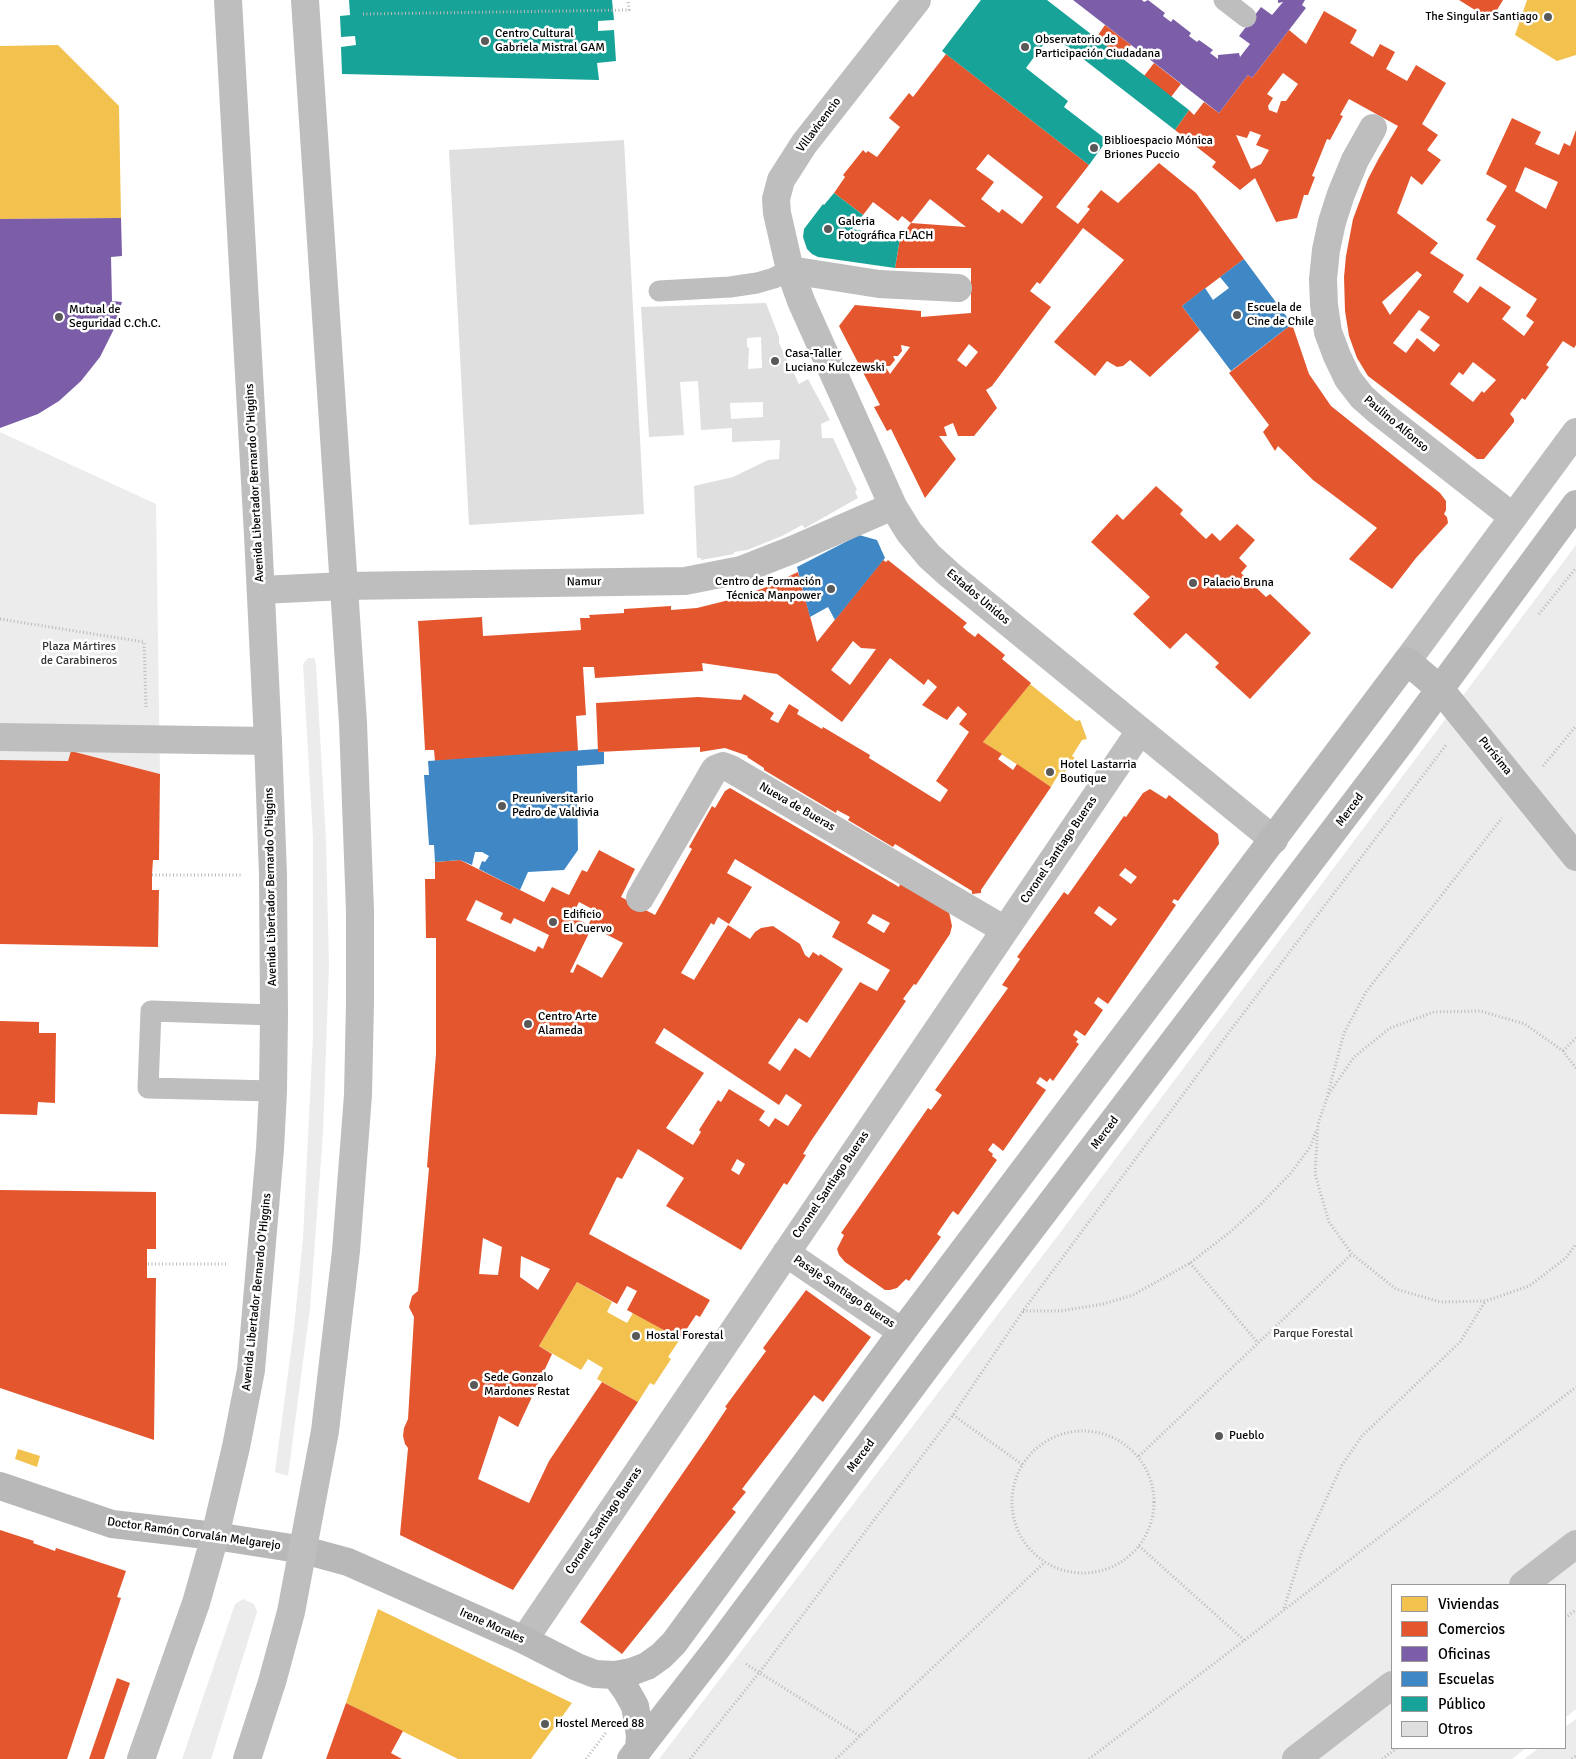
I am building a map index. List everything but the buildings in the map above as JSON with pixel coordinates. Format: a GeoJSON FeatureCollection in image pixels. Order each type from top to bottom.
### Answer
{"type":"FeatureCollection","features":[{"type":"Feature","properties":{"kind":"main road","name":"Merced"},"geometry":{"type":"LineString","coordinates":[[635,1754],[718,1647],[1440,689],[1576,504]]}},
{"type":"Feature","properties":{"kind":"main road","name":"Purísima"},"geometry":{"type":"LineString","coordinates":[[1407,661],[1440,689],[1576,857]]}},
{"type":"Feature","properties":{"kind":"main road"},"geometry":{"type":"LineString","coordinates":[[902,1332],[1407,661]]}},
{"type":"Feature","properties":{"kind":"main road","name":"Irene Morales"},"geometry":{"type":"LineString","coordinates":[[304,1550],[348,1562],[524,1640],[595,1674],[615,1675],[631,1672],[647,1666],[662,1656],[674,1643],[902,1332]]}},
{"type":"Feature","properties":{"kind":"main road","name":"Doctor Ramón Corvalán Melgarejo"},"geometry":{"type":"LineString","coordinates":[[0,1486],[112,1524],[215,1536],[304,1550]]}},
{"type":"Feature","properties":{"kind":"main road"},"geometry":{"type":"LineString","coordinates":[[615,1675],[635,1706],[640,1735],[635,1754]]}},
{"type":"Feature","properties":{"kind":"street","name":"Avenida Libertador Bernardo O'Higgins"},"geometry":{"type":"LineString","coordinates":[[141,1759],[196,1603],[215,1536],[236,1447],[251,1370],[261,1264],[273,1091],[274,1015],[268,741],[228,0]]}},
{"type":"Feature","properties":{"kind":"street"},"geometry":{"type":"LineString","coordinates":[[247,1759],[272,1682],[291,1612],[325,1431],[347,1241],[358,1094],[360,984],[358,836],[345,586],[305,0]]}},
{"type":"Feature","properties":{"kind":"street","name":"Villavicencio"},"geometry":{"type":"LineString","coordinates":[[790,270],[777,213],[776,199],[781,180],[804,144],[917,0]]}},
{"type":"Feature","properties":{"kind":"street","name":"Paulino Alfonso"},"geometry":{"type":"LineString","coordinates":[[1373,128],[1355,160],[1332,222],[1326,250],[1323,279],[1324,306],[1328,332],[1348,379],[1368,402],[1514,517]]}},
{"type":"Feature","properties":{"kind":"street"},"geometry":{"type":"LineString","coordinates":[[790,270],[879,284],[958,288]]}},
{"type":"Feature","properties":{"kind":"street","name":"Estados Unidos"},"geometry":{"type":"LineString","coordinates":[[790,270],[801,302],[893,506],[917,541],[950,575],[1274,840]]}},
{"type":"Feature","properties":{"kind":"street"},"geometry":{"type":"LineString","coordinates":[[1407,661],[1576,432]]}},
{"type":"Feature","properties":{"kind":"street","name":"Namur"},"geometry":{"type":"LineString","coordinates":[[261,590],[345,586],[684,581],[741,570],[893,506]]}},
{"type":"Feature","properties":{"kind":"street","name":"Coronel Santiago Bueras"},"geometry":{"type":"LineString","coordinates":[[524,1640],[1140,731]]}},
{"type":"Feature","properties":{"kind":"street"},"geometry":{"type":"LineString","coordinates":[[0,737],[268,741]]}},
{"type":"Feature","properties":{"kind":"street","name":"Nueva de Bueras"},"geometry":{"type":"LineString","coordinates":[[640,898],[715,769],[723,766],[1005,930]]}},
{"type":"Feature","properties":{"kind":"street","name":"Pasaje Santiago Bueras"},"geometry":{"type":"LineString","coordinates":[[786,1253],[902,1332]]}},
{"type":"Feature","properties":{"kind":"street"},"geometry":{"type":"LineString","coordinates":[[1524,1584],[1576,1544]]}},
{"type":"Feature","properties":{"kind":"street"},"geometry":{"type":"LineString","coordinates":[[1296,1759],[1391,1686]]}},
{"type":"Feature","properties":{"kind":"lane"},"geometry":{"type":"LineString","coordinates":[[1224,0],[1246,17]]}},
{"type":"Feature","properties":{"kind":"lane"},"geometry":{"type":"LineString","coordinates":[[659,291],[730,287],[757,283],[774,278],[790,270]]}},
{"type":"Feature","properties":{"kind":"lane"},"geometry":{"type":"LineString","coordinates":[[273,1091],[148,1088],[151,1011],[274,1015]]}},
{"type":"Feature","properties":{"kind":"path"},"geometry":{"type":"LineString","coordinates":[[363,14],[629,10],[628,0]]}},
{"type":"Feature","properties":{"kind":"path"},"geometry":{"type":"LineString","coordinates":[[1533,621],[1576,568]]}},
{"type":"Feature","properties":{"kind":"path"},"geometry":{"type":"LineString","coordinates":[[0,619],[144,642],[148,740]]}},
{"type":"Feature","properties":{"kind":"path"},"geometry":{"type":"LineString","coordinates":[[690,1759],[759,1673],[953,1415],[1023,1311],[1236,1023],[1443,750],[1463,718]]}},
{"type":"Feature","properties":{"kind":"path"},"geometry":{"type":"LineString","coordinates":[[1023,1311],[1062,1311],[1103,1304],[1133,1295],[1190,1263],[1236,1227],[1291,1173],[1311,1146],[1328,1095],[1344,1033],[1366,992],[1576,726]]}},
{"type":"Feature","properties":{"kind":"path"},"geometry":{"type":"LineString","coordinates":[[152,875],[272,876]]}},
{"type":"Feature","properties":{"kind":"path"},"geometry":{"type":"LineString","coordinates":[[1328,1095],[1354,1057],[1390,1028],[1434,1012],[1480,1011],[1525,1024],[1563,1050],[1576,1068]]}},
{"type":"Feature","properties":{"kind":"path"},"geometry":{"type":"LineString","coordinates":[[1563,1050],[1576,1038]]}},
{"type":"Feature","properties":{"kind":"path"},"geometry":{"type":"LineString","coordinates":[[1318,1124],[1315,1174],[1329,1222],[1352,1254],[1396,1289],[1440,1302],[1486,1301],[1529,1286],[1566,1258],[1576,1244]]}},
{"type":"Feature","properties":{"kind":"path"},"geometry":{"type":"LineString","coordinates":[[1138,1456],[1352,1254]]}},
{"type":"Feature","properties":{"kind":"path"},"geometry":{"type":"LineString","coordinates":[[1190,1263],[1258,1343]]}},
{"type":"Feature","properties":{"kind":"path"},"geometry":{"type":"LineString","coordinates":[[148,1264],[261,1264]]}},
{"type":"Feature","properties":{"kind":"path"},"geometry":{"type":"LineString","coordinates":[[1284,1610],[1302,1551],[1342,1465],[1362,1436],[1460,1342],[1486,1301]]}},
{"type":"Feature","properties":{"kind":"path"},"geometry":{"type":"LineString","coordinates":[[1089,1759],[1576,1387]]}},
{"type":"Feature","properties":{"kind":"path"},"geometry":{"type":"LineString","coordinates":[[953,1415],[1022,1465]]}},
{"type":"Feature","properties":{"kind":"path"},"geometry":{"type":"LineString","coordinates":[[1079,1431],[1101,1433],[1122,1441],[1138,1456],[1150,1478],[1154,1501],[1150,1524],[1139,1546],[1124,1560],[1105,1570],[1085,1573],[1064,1570],[1045,1562],[1028,1548],[1017,1529],[1012,1507],[1014,1485],[1022,1465],[1037,1447],[1056,1436],[1079,1431]]}},
{"type":"Feature","properties":{"kind":"path"},"geometry":{"type":"LineString","coordinates":[[1139,1546],[1244,1640]]}},
{"type":"Feature","properties":{"kind":"path"},"geometry":{"type":"LineString","coordinates":[[836,1759],[1045,1562]]}},
{"type":"Feature","properties":{"kind":"path"},"geometry":{"type":"LineString","coordinates":[[718,1647],[860,1736]]}},
{"type":"Feature","properties":{"kind":"path"},"geometry":{"type":"LineString","coordinates":[[1382,1759],[1396,1749]]}},
{"type":"Feature","properties":{"kind":"path"},"geometry":{"type":"LineString","coordinates":[[1572,1759],[1576,1756]]}},
{"type":"Feature","properties":{"kind":"green space","name":"Plaza Mártires de Carabineros"},"geometry":{"type":"Polygon","coordinates":[[[0,432],[156,504],[160,774],[72,751],[68,761],[0,760],[0,432]]]}},
{"type":"Feature","properties":{"kind":"green space","name":"Parque Forestal"},"geometry":{"type":"Polygon","coordinates":[[[1576,545],[1576,1709],[1566,1717],[1566,1584],[1391,1584],[1391,1749],[1525,1749],[1512,1759],[659,1759],[1053,1242],[1576,545]]]}},
{"type":"Feature","properties":{"kind":"green space"},"geometry":{"type":"Polygon","coordinates":[[[308,658],[314,658],[316,664],[326,841],[329,965],[323,1133],[310,1308],[288,1476],[275,1472],[294,1328],[303,1238],[313,1036],[313,839],[303,664],[308,658]]]}},
{"type":"Feature","properties":{"kind":"green space"},"geometry":{"type":"Polygon","coordinates":[[[243,1599],[254,1604],[257,1612],[211,1759],[182,1759],[235,1604],[243,1599]]]}},
{"type":"Feature","properties":{"kind":"green space"},"geometry":{"type":"Polygon","coordinates":[[[1576,1719],[1576,1759],[1524,1759],[1538,1749],[1566,1749],[1566,1726],[1576,1719]]]}},
{"type":"Feature","properties":{"kind":"place","name":"The Singular Santiago"},"geometry":{"type":"Point","coordinates":[1548,17]}},
{"type":"Feature","properties":{"kind":"place","name":"Centro Cultural Gabriela Mistral GAM"},"geometry":{"type":"Point","coordinates":[485,41]}},
{"type":"Feature","properties":{"kind":"place","name":"Observatorio de Participación Ciudadana"},"geometry":{"type":"Point","coordinates":[1025,47]}},
{"type":"Feature","properties":{"kind":"place","name":"Biblioespacio Mónica Briones Puccio"},"geometry":{"type":"Point","coordinates":[1094,148]}},
{"type":"Feature","properties":{"kind":"place","name":"Galeria Fotográfica FLACH"},"geometry":{"type":"Point","coordinates":[828,229]}},
{"type":"Feature","properties":{"kind":"place","name":"Escuela de Cine de Chile"},"geometry":{"type":"Point","coordinates":[1237,315]}},
{"type":"Feature","properties":{"kind":"place","name":"Mutual de Seguridad C.Ch.C."},"geometry":{"type":"Point","coordinates":[59,317]}},
{"type":"Feature","properties":{"kind":"place","name":"Casa-Taller Luciano Kulczewski"},"geometry":{"type":"Point","coordinates":[775,361]}},
{"type":"Feature","properties":{"kind":"place","name":"Palacio Bruna"},"geometry":{"type":"Point","coordinates":[1193,583]}},
{"type":"Feature","properties":{"kind":"place","name":"Centro de Formación Técnica Manpower"},"geometry":{"type":"Point","coordinates":[831,589]}},
{"type":"Feature","properties":{"kind":"place","name":"Hotel Lastarria Boutique"},"geometry":{"type":"Point","coordinates":[1050,772]}},
{"type":"Feature","properties":{"kind":"place","name":"Preuniversitario Pedro de Valdivia"},"geometry":{"type":"Point","coordinates":[502,806]}},
{"type":"Feature","properties":{"kind":"place","name":"Edificio El Cuervo"},"geometry":{"type":"Point","coordinates":[553,922]}},
{"type":"Feature","properties":{"kind":"place","name":"Centro Arte Alameda"},"geometry":{"type":"Point","coordinates":[528,1024]}},
{"type":"Feature","properties":{"kind":"place","name":"Hostal Forestal"},"geometry":{"type":"Point","coordinates":[636,1336]}},
{"type":"Feature","properties":{"kind":"place","name":"Sede Gonzalo Mardones Restat"},"geometry":{"type":"Point","coordinates":[474,1385]}},
{"type":"Feature","properties":{"kind":"place","name":"Pueblo"},"geometry":{"type":"Point","coordinates":[1219,1436]}},
{"type":"Feature","properties":{"kind":"place","name":"Hostel Merced 88"},"geometry":{"type":"Point","coordinates":[545,1724]}}]}
